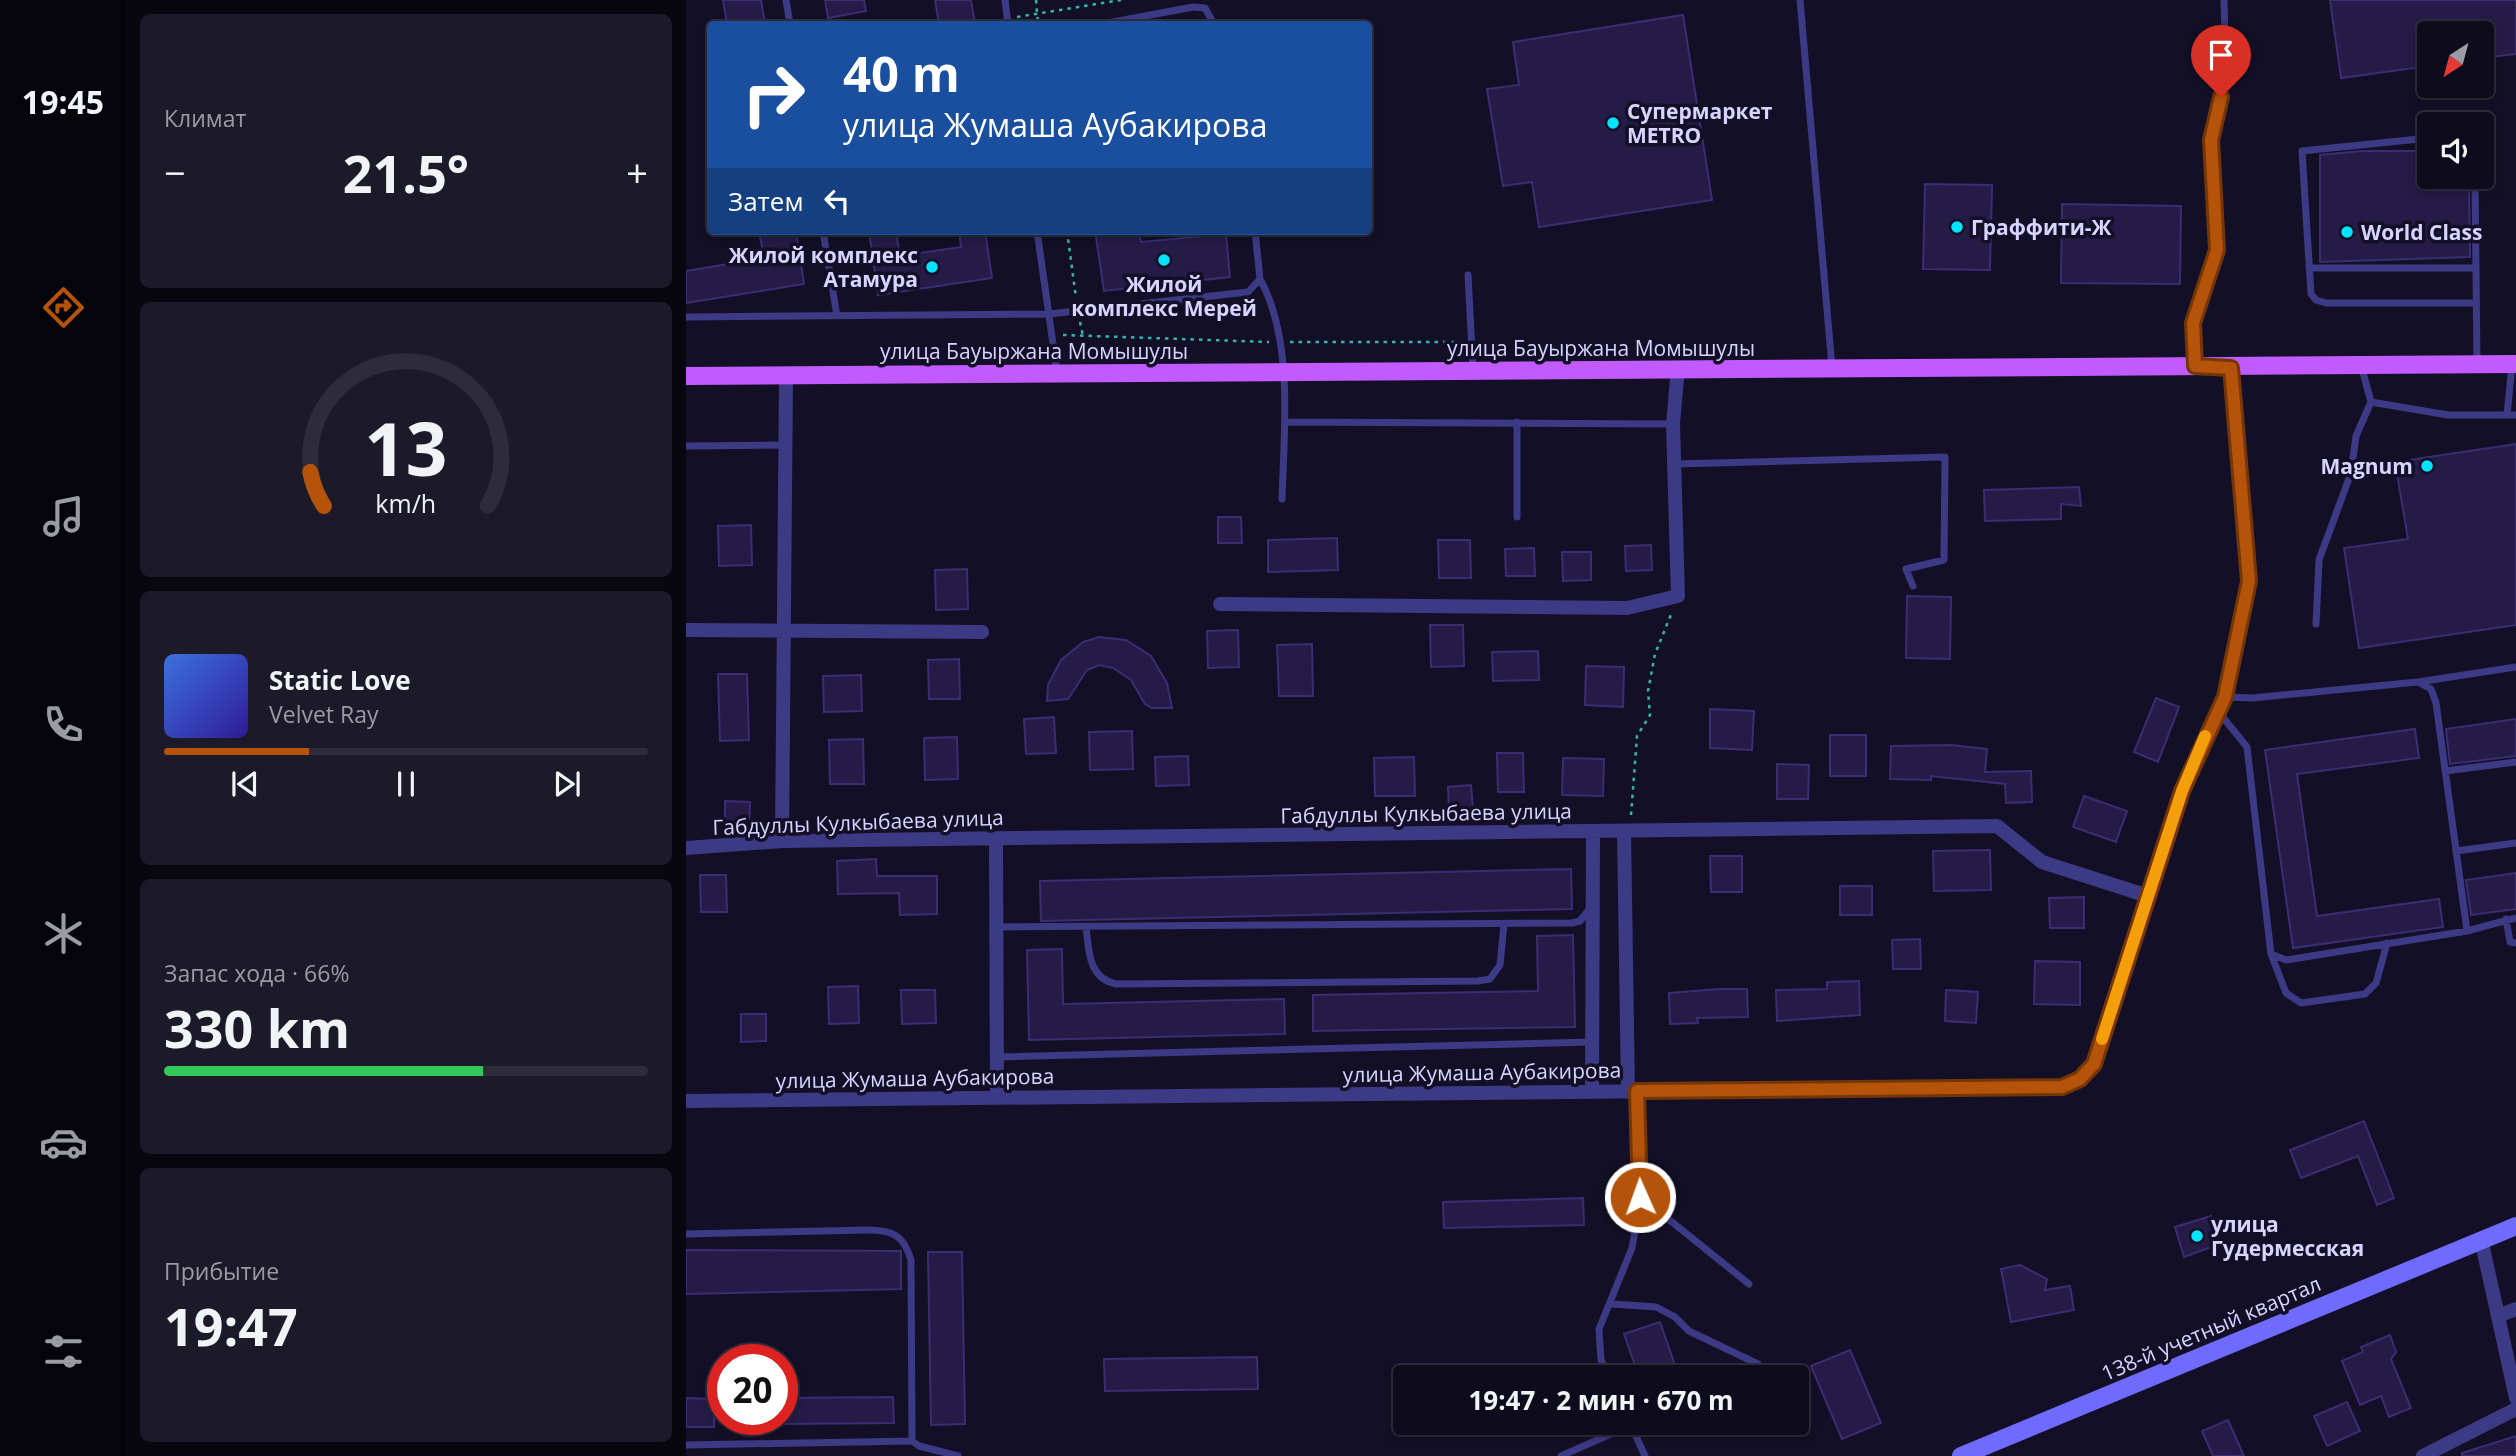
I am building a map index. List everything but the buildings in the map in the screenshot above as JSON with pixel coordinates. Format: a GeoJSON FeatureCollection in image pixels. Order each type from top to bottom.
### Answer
{"type":"FeatureCollection","features":[{"type":"Feature","properties":{"kind":"main road","name":"улица Бауыржана Момышулы"},"geometry":{"type":"LineString","coordinates":[[686,376],[1678,368],[1833,371],[2514,364]]}},
{"type":"Feature","properties":{"kind":"main road","name":"138-й учетный квартал"},"geometry":{"type":"LineString","coordinates":[[1961,1456],[2516,1226]]}},
{"type":"Feature","properties":{"kind":"street"},"geometry":{"type":"LineString","coordinates":[[1220,604],[1627,608],[1678,596],[1673,424],[1678,368]]}},
{"type":"Feature","properties":{"kind":"street","name":"улица Жумаша Аубакирова"},"geometry":{"type":"LineString","coordinates":[[686,1101],[2062,1087],[2080,1079],[2094,1064],[2182,791],[2221,703],[2249,581],[2231,368]]}},
{"type":"Feature","properties":{"kind":"street"},"geometry":{"type":"LineString","coordinates":[[782,841],[786,376]]}},
{"type":"Feature","properties":{"kind":"street"},"geometry":{"type":"LineString","coordinates":[[686,630],[784,628],[982,632]]}},
{"type":"Feature","properties":{"kind":"street","name":"Габдуллы Кулкыбаева улица"},"geometry":{"type":"LineString","coordinates":[[686,848],[782,841],[1997,826],[2042,862],[2148,897]]}},
{"type":"Feature","properties":{"kind":"street"},"geometry":{"type":"LineString","coordinates":[[1592,1092],[1593,831]]}},
{"type":"Feature","properties":{"kind":"street"},"geometry":{"type":"LineString","coordinates":[[1627,831],[1633,1092]]}},
{"type":"Feature","properties":{"kind":"street"},"geometry":{"type":"LineString","coordinates":[[996,839],[998,1098]]}},
{"type":"Feature","properties":{"kind":"street"},"geometry":{"type":"LineString","coordinates":[[2481,1239],[2516,1398]]}},
{"type":"Feature","properties":{"kind":"street"},"geometry":{"type":"LineString","coordinates":[[2498,1316],[2516,1309]]}},
{"type":"Feature","properties":{"kind":"street"},"geometry":{"type":"LineString","coordinates":[[2423,1456],[2516,1409]]}},
{"type":"Feature","properties":{"kind":"lane"},"geometry":{"type":"LineString","coordinates":[[786,0],[790,21]]}},
{"type":"Feature","properties":{"kind":"lane"},"geometry":{"type":"LineString","coordinates":[[1005,0],[1008,21]]}},
{"type":"Feature","properties":{"kind":"lane"},"geometry":{"type":"LineString","coordinates":[[1800,0],[1833,371]]}},
{"type":"Feature","properties":{"kind":"lane"},"geometry":{"type":"LineString","coordinates":[[2195,366],[2193,323],[2217,250],[2211,140],[2227,76],[2224,0]]}},
{"type":"Feature","properties":{"kind":"lane"},"geometry":{"type":"LineString","coordinates":[[1116,21],[1193,4],[1205,8],[1212,21]]}},
{"type":"Feature","properties":{"kind":"lane"},"geometry":{"type":"LineString","coordinates":[[2417,139],[2302,150],[2311,294],[2316,300],[2326,303],[2474,303]]}},
{"type":"Feature","properties":{"kind":"lane"},"geometry":{"type":"LineString","coordinates":[[2475,189],[2474,303],[2477,366]]}},
{"type":"Feature","properties":{"kind":"lane"},"geometry":{"type":"LineString","coordinates":[[824,235],[837,316]]}},
{"type":"Feature","properties":{"kind":"lane"},"geometry":{"type":"LineString","coordinates":[[1038,235],[1058,374]]}},
{"type":"Feature","properties":{"kind":"lane"},"geometry":{"type":"LineString","coordinates":[[1255,235],[1260,279],[1269,295],[1284,372],[1282,499]]}},
{"type":"Feature","properties":{"kind":"lane"},"geometry":{"type":"LineString","coordinates":[[2309,268],[2476,268]]}},
{"type":"Feature","properties":{"kind":"lane"},"geometry":{"type":"LineString","coordinates":[[1468,275],[1473,371]]}},
{"type":"Feature","properties":{"kind":"lane"},"geometry":{"type":"LineString","coordinates":[[686,317],[1049,314],[1248,292],[1260,279]]}},
{"type":"Feature","properties":{"kind":"lane"},"geometry":{"type":"LineString","coordinates":[[2507,415],[2514,364]]}},
{"type":"Feature","properties":{"kind":"lane"},"geometry":{"type":"LineString","coordinates":[[2316,624],[2319,559],[2351,473],[2356,436],[2371,402],[2361,365]]}},
{"type":"Feature","properties":{"kind":"lane"},"geometry":{"type":"LineString","coordinates":[[2371,402],[2448,415],[2516,415]]}},
{"type":"Feature","properties":{"kind":"lane"},"geometry":{"type":"LineString","coordinates":[[1285,422],[1673,424]]}},
{"type":"Feature","properties":{"kind":"lane"},"geometry":{"type":"LineString","coordinates":[[1517,422],[1517,517]]}},
{"type":"Feature","properties":{"kind":"lane"},"geometry":{"type":"LineString","coordinates":[[686,446],[785,445]]}},
{"type":"Feature","properties":{"kind":"lane"},"geometry":{"type":"LineString","coordinates":[[1676,464],[1945,457],[1944,560],[1906,569],[1913,586]]}},
{"type":"Feature","properties":{"kind":"lane"},"geometry":{"type":"LineString","coordinates":[[2388,943],[2373,989],[2365,994],[2301,1003],[2286,993],[2271,954],[2247,747],[2221,703],[2418,682],[2516,667]]}},
{"type":"Feature","properties":{"kind":"lane"},"geometry":{"type":"LineString","coordinates":[[2418,682],[2431,689],[2436,703],[2467,931]]}},
{"type":"Feature","properties":{"kind":"lane"},"geometry":{"type":"LineString","coordinates":[[2445,771],[2516,762]]}},
{"type":"Feature","properties":{"kind":"lane"},"geometry":{"type":"LineString","coordinates":[[2456,851],[2516,843]]}},
{"type":"Feature","properties":{"kind":"lane"},"geometry":{"type":"LineString","coordinates":[[996,927],[1572,923],[1580,920],[1593,904]]}},
{"type":"Feature","properties":{"kind":"lane"},"geometry":{"type":"LineString","coordinates":[[2271,954],[2286,960],[2467,931],[2516,918]]}},
{"type":"Feature","properties":{"kind":"lane"},"geometry":{"type":"LineString","coordinates":[[2506,919],[2510,942],[2516,943]]}},
{"type":"Feature","properties":{"kind":"lane"},"geometry":{"type":"LineString","coordinates":[[1086,927],[1092,966],[1097,975],[1116,984],[1144,984],[1490,979],[1500,965],[1504,924]]}},
{"type":"Feature","properties":{"kind":"lane"},"geometry":{"type":"LineString","coordinates":[[997,1057],[1592,1042]]}},
{"type":"Feature","properties":{"kind":"lane"},"geometry":{"type":"LineString","coordinates":[[1603,1365],[1599,1329],[1612,1304],[1632,1248],[1640,1197],[1633,1092]]}},
{"type":"Feature","properties":{"kind":"lane"},"geometry":{"type":"LineString","coordinates":[[1640,1197],[1749,1284]]}},
{"type":"Feature","properties":{"kind":"lane"},"geometry":{"type":"LineString","coordinates":[[686,1234],[889,1230],[900,1237],[911,1260],[912,1441]]}},
{"type":"Feature","properties":{"kind":"lane"},"geometry":{"type":"LineString","coordinates":[[1612,1304],[1656,1307],[1675,1317],[1689,1331],[1758,1364]]}},
{"type":"Feature","properties":{"kind":"lane"},"geometry":{"type":"LineString","coordinates":[[1561,1456],[1607,1435]]}},
{"type":"Feature","properties":{"kind":"lane"},"geometry":{"type":"LineString","coordinates":[[1636,1435],[1645,1456]]}},
{"type":"Feature","properties":{"kind":"lane"},"geometry":{"type":"LineString","coordinates":[[686,1445],[912,1441],[919,1446],[958,1456]]}},
{"type":"Feature","properties":{"kind":"path"},"geometry":{"type":"LineString","coordinates":[[1036,0],[1038,21]]}},
{"type":"Feature","properties":{"kind":"path"},"geometry":{"type":"LineString","coordinates":[[1011,21],[1037,12],[1122,0]]}},
{"type":"Feature","properties":{"kind":"path"},"geometry":{"type":"LineString","coordinates":[[1068,235],[1083,336]]}},
{"type":"Feature","properties":{"kind":"path"},"geometry":{"type":"LineString","coordinates":[[1052,335],[1278,342],[1472,342]]}},
{"type":"Feature","properties":{"kind":"path"},"geometry":{"type":"LineString","coordinates":[[1627,831],[1637,736],[1650,715],[1648,691],[1655,654],[1678,596]]}},
{"type":"Feature","properties":{"kind":"slow traffic"},"geometry":{"type":"LineString","coordinates":[[2102,1039],[2182,791],[2205,736]]}},
{"type":"Feature","properties":{"kind":"place","name":"Супермаркет METRO"},"geometry":{"type":"Point","coordinates":[1613,123]}},
{"type":"Feature","properties":{"kind":"place","name":"Граффити-Ж"},"geometry":{"type":"Point","coordinates":[1957,227]}},
{"type":"Feature","properties":{"kind":"place","name":"World Class"},"geometry":{"type":"Point","coordinates":[2347,232]}},
{"type":"Feature","properties":{"kind":"place","name":"Жилой комплекс Мерей"},"geometry":{"type":"Point","coordinates":[1164,260]}},
{"type":"Feature","properties":{"kind":"place","name":"Жилой комплекс Атамура"},"geometry":{"type":"Point","coordinates":[932,267]}},
{"type":"Feature","properties":{"kind":"place","name":"Magnum"},"geometry":{"type":"Point","coordinates":[2427,466]}},
{"type":"Feature","properties":{"kind":"place","name":"улица Гудермесская"},"geometry":{"type":"Point","coordinates":[2197,1236]}},
{"type":"Feature","properties":{"kind":"route"},"geometry":{"type":"LineString","coordinates":[[1640,1197],[1637,1091],[2062,1087],[2080,1079],[2094,1064],[2182,791],[2217,709],[2225,697],[2249,581],[2231,368],[2195,366],[2193,323],[2217,250],[2211,140],[2221,97]]}}]}
